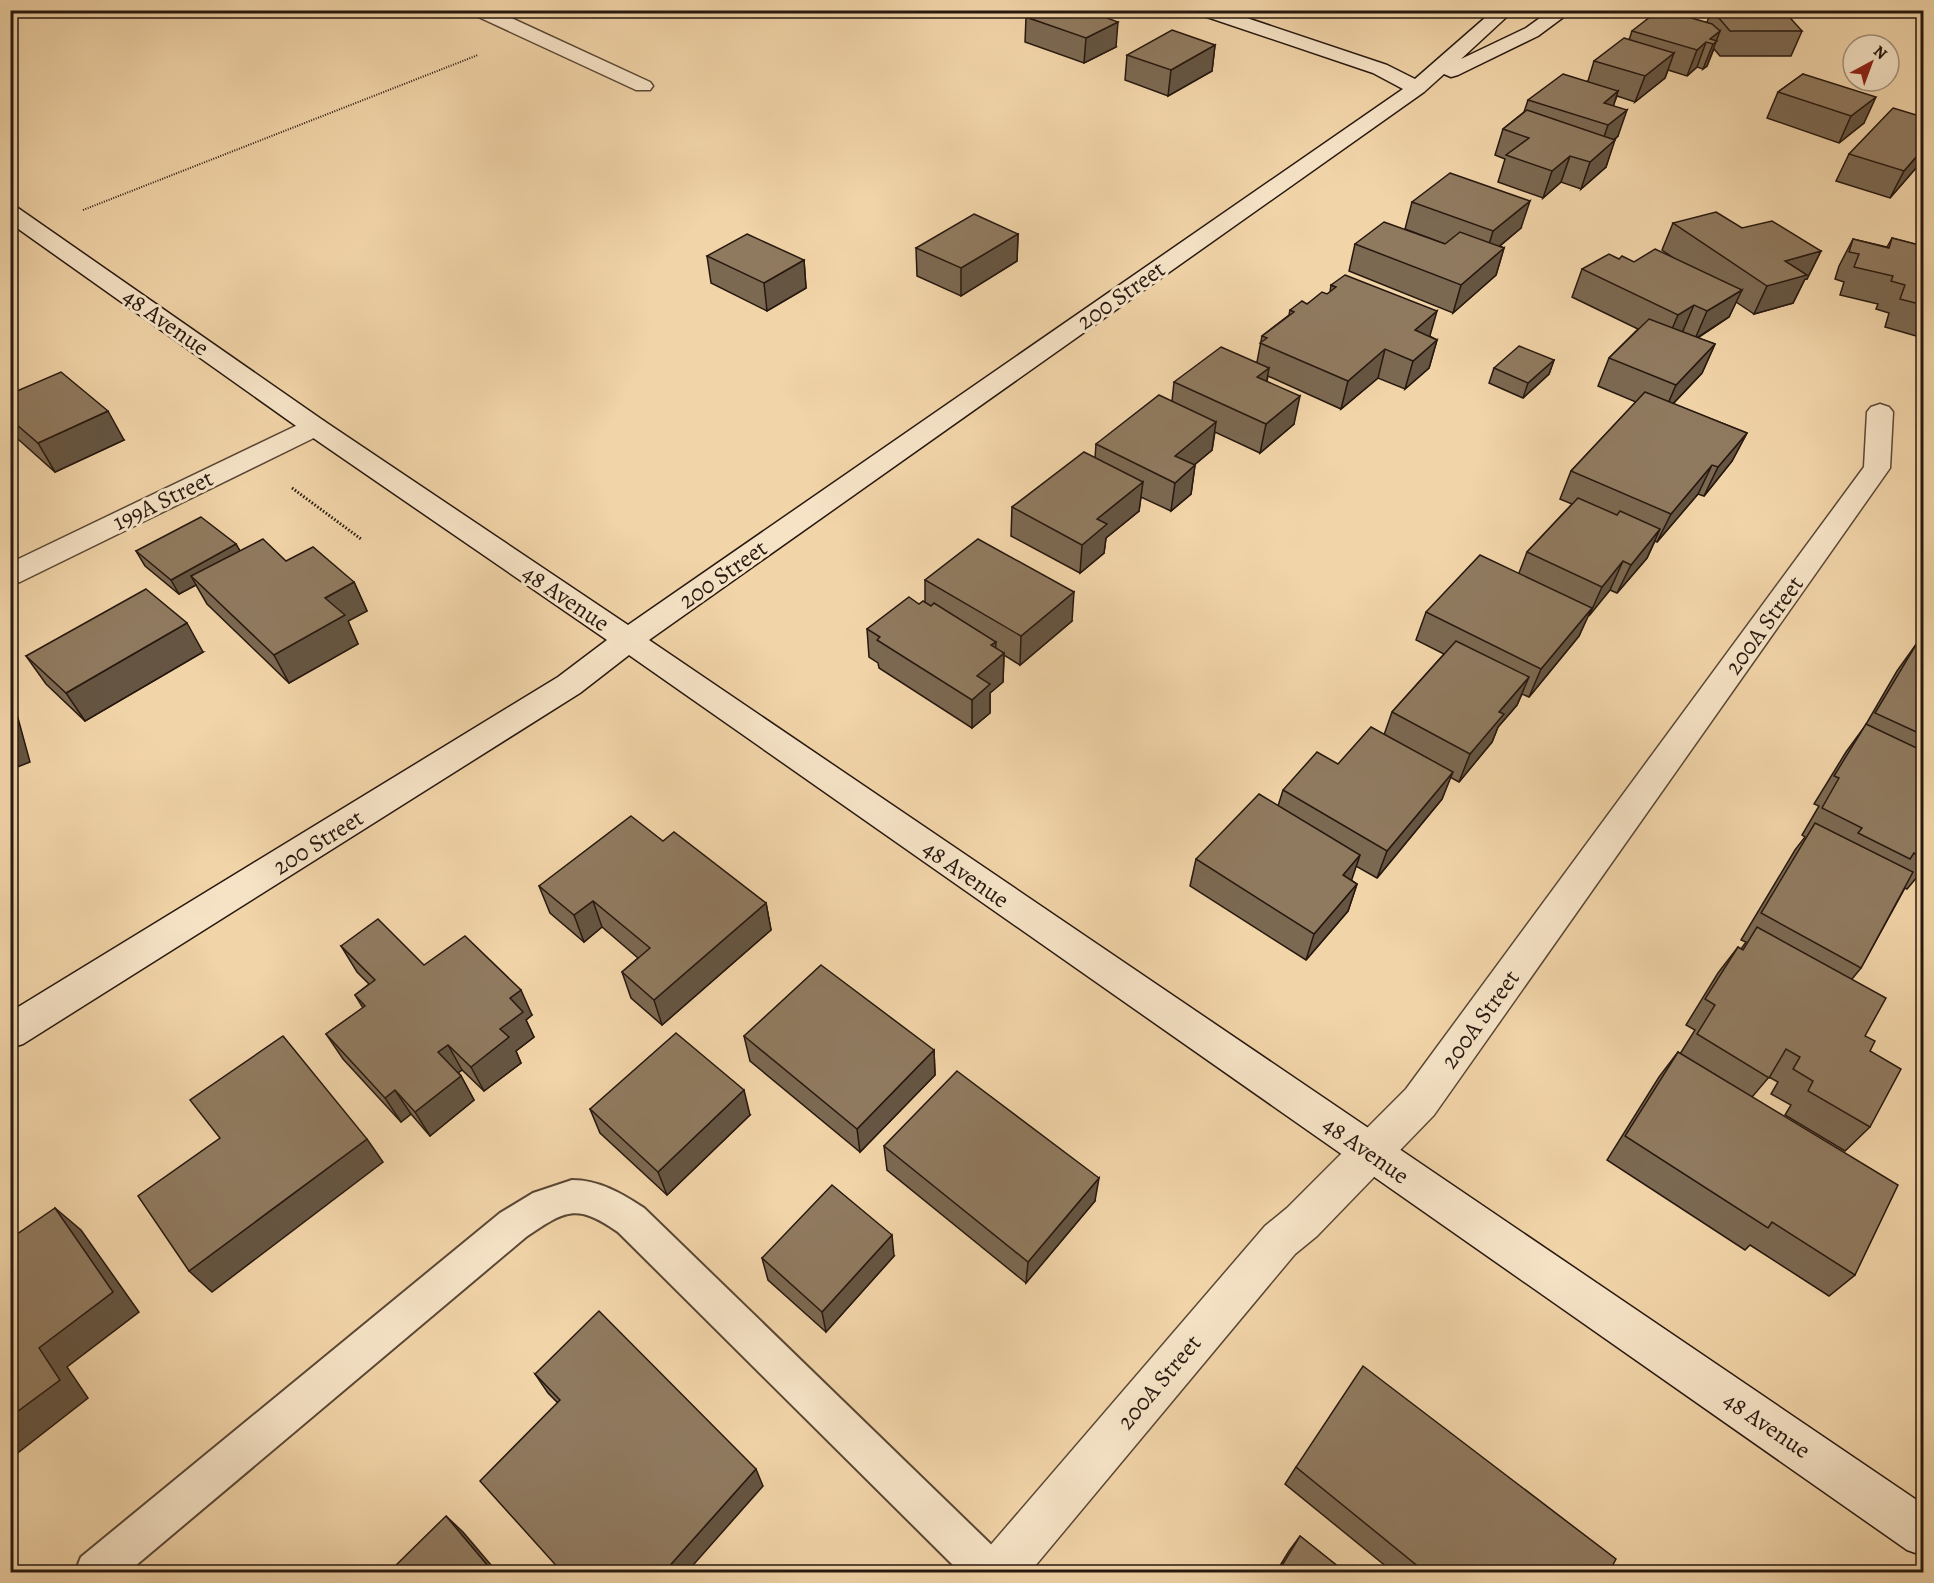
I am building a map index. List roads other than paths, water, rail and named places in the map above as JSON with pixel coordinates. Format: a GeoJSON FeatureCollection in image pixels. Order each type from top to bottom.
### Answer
{"type":"FeatureCollection","features":[{"type":"Feature","properties":{"kind":"street"},"geometry":{"type":"LineString","coordinates":[[478,10],[643,86]]}},
{"type":"Feature","properties":{"kind":"street"},"geometry":{"type":"LineString","coordinates":[[1204,10],[1380,69],[1417,88]]}},
{"type":"Feature","properties":{"kind":"street","name":"200 Street"},"geometry":{"type":"LineString","coordinates":[[10,1032],[549,698],[628,640],[1417,88],[1505,10]]}},
{"type":"Feature","properties":{"kind":"street","name":"200 Street"},"geometry":{"type":"LineString","coordinates":[[1417,88],[1532,32],[1564,10]]}},
{"type":"Feature","properties":{"kind":"street","name":"48 Avenue"},"geometry":{"type":"LineString","coordinates":[[10,213],[315,427],[628,640],[1923,1533]]}},
{"type":"Feature","properties":{"kind":"street","name":"200A Street"},"geometry":{"type":"LineString","coordinates":[[999,1572],[1280,1240],[1302,1222],[1420,1102],[1877,468],[1880,412]]}},
{"type":"Feature","properties":{"kind":"street","name":"199A Street"},"geometry":{"type":"LineString","coordinates":[[10,574],[315,427]]}},
{"type":"Feature","properties":{"kind":"lane"},"geometry":{"type":"LineString","coordinates":[[96,1572],[513,1225],[543,1205],[577,1194],[606,1202],[631,1220],[989,1572]]}}]}
